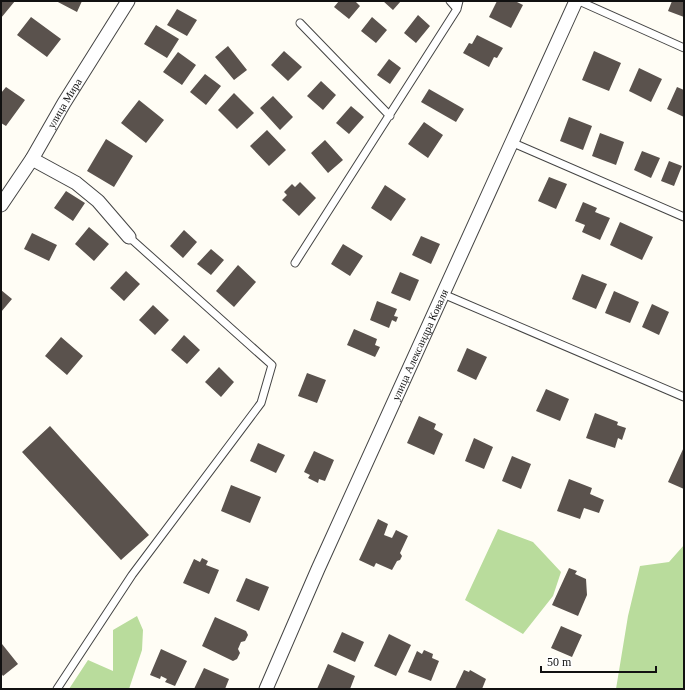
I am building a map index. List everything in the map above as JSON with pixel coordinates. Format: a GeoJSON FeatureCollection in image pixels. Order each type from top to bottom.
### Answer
{"type":"FeatureCollection","features":[{"type":"Feature","properties":{"kind":"street","name":"улица Мира"},"geometry":{"type":"LineString","coordinates":[[1,205],[32,159],[64,103],[128,1]]}},
{"type":"Feature","properties":{"kind":"street","name":"улица Александра Коваля"},"geometry":{"type":"LineString","coordinates":[[266,689],[318,569],[511,142],[578,1]]}},
{"type":"Feature","properties":{"kind":"street"},"geometry":{"type":"LineString","coordinates":[[32,159],[76,183],[98,202],[129,237]]}},
{"type":"Feature","properties":{"kind":"lane"},"geometry":{"type":"LineString","coordinates":[[450,1],[457,9]]}},
{"type":"Feature","properties":{"kind":"lane"},"geometry":{"type":"LineString","coordinates":[[295,263],[457,9],[459,1]]}},
{"type":"Feature","properties":{"kind":"lane"},"geometry":{"type":"LineString","coordinates":[[578,1],[684,48]]}},
{"type":"Feature","properties":{"kind":"lane"},"geometry":{"type":"LineString","coordinates":[[300,23],[390,116]]}},
{"type":"Feature","properties":{"kind":"lane"},"geometry":{"type":"LineString","coordinates":[[511,142],[684,217]]}},
{"type":"Feature","properties":{"kind":"lane"},"geometry":{"type":"LineString","coordinates":[[56,689],[132,575],[261,403],[272,365],[129,237]]}},
{"type":"Feature","properties":{"kind":"lane"},"geometry":{"type":"LineString","coordinates":[[443,294],[684,398]]}},
{"type":"Feature","properties":{"kind":"green space"},"geometry":{"type":"Polygon","coordinates":[[[498,529],[533,542],[561,572],[553,596],[523,634],[465,600],[498,529]]]}},
{"type":"Feature","properties":{"kind":"green space"},"geometry":{"type":"Polygon","coordinates":[[[684,545],[684,689],[616,689],[628,616],[640,566],[669,562],[684,545]]]}},
{"type":"Feature","properties":{"kind":"green space"},"geometry":{"type":"Polygon","coordinates":[[[137,616],[143,630],[142,650],[129,689],[69,689],[88,660],[113,671],[113,630],[137,616]]]}},
{"type":"Feature","properties":{"kind":"building"},"geometry":{"type":"Polygon","coordinates":[[[1,1],[15,1],[1,18],[1,1]]]}},
{"type":"Feature","properties":{"kind":"building"},"geometry":{"type":"Polygon","coordinates":[[[56,1],[82,1],[77,12],[56,1]]]}},
{"type":"Feature","properties":{"kind":"building"},"geometry":{"type":"Polygon","coordinates":[[[339,1],[355,1],[360,6],[349,19],[334,7],[339,1]]]}},
{"type":"Feature","properties":{"kind":"building"},"geometry":{"type":"Polygon","coordinates":[[[383,1],[401,1],[393,10],[383,1]]]}},
{"type":"Feature","properties":{"kind":"building"},"geometry":{"type":"Polygon","coordinates":[[[497,1],[515,1],[523,5],[511,28],[489,17],[497,1]]]}},
{"type":"Feature","properties":{"kind":"building"},"geometry":{"type":"Polygon","coordinates":[[[672,1],[684,1],[684,17],[668,11],[672,1]]]}},
{"type":"Feature","properties":{"kind":"building"},"geometry":{"type":"Polygon","coordinates":[[[177,9],[197,20],[187,36],[167,25],[177,9]]]}},
{"type":"Feature","properties":{"kind":"building"},"geometry":{"type":"Polygon","coordinates":[[[418,15],[430,26],[416,43],[404,33],[418,15]]]}},
{"type":"Feature","properties":{"kind":"building"},"geometry":{"type":"Polygon","coordinates":[[[31,17],[61,39],[47,57],[17,35],[31,17]]]}},
{"type":"Feature","properties":{"kind":"building"},"geometry":{"type":"Polygon","coordinates":[[[372,17],[387,30],[376,43],[361,31],[372,17]]]}},
{"type":"Feature","properties":{"kind":"building"},"geometry":{"type":"Polygon","coordinates":[[[156,25],[179,39],[167,58],[144,44],[156,25]]]}},
{"type":"Feature","properties":{"kind":"building"},"geometry":{"type":"Polygon","coordinates":[[[477,35],[503,48],[497,58],[494,57],[489,67],[463,53],[469,43],[472,44],[477,35]]]}},
{"type":"Feature","properties":{"kind":"building"},"geometry":{"type":"Polygon","coordinates":[[[228,46],[247,70],[234,80],[215,57],[228,46]]]}},
{"type":"Feature","properties":{"kind":"building"},"geometry":{"type":"Polygon","coordinates":[[[284,51],[302,67],[288,81],[271,65],[284,51]]]}},
{"type":"Feature","properties":{"kind":"building"},"geometry":{"type":"Polygon","coordinates":[[[594,51],[621,63],[609,91],[582,80],[594,51]]]}},
{"type":"Feature","properties":{"kind":"building"},"geometry":{"type":"Polygon","coordinates":[[[178,52],[196,65],[182,85],[163,72],[178,52]]]}},
{"type":"Feature","properties":{"kind":"building"},"geometry":{"type":"Polygon","coordinates":[[[389,59],[401,68],[390,84],[377,75],[389,59]]]}},
{"type":"Feature","properties":{"kind":"building"},"geometry":{"type":"Polygon","coordinates":[[[639,68],[662,79],[651,102],[629,91],[639,68]]]}},
{"type":"Feature","properties":{"kind":"building"},"geometry":{"type":"Polygon","coordinates":[[[205,74],[221,86],[206,105],[190,92],[205,74]]]}},
{"type":"Feature","properties":{"kind":"building"},"geometry":{"type":"Polygon","coordinates":[[[321,81],[336,95],[323,110],[307,96],[321,81]]]}},
{"type":"Feature","properties":{"kind":"building"},"geometry":{"type":"Polygon","coordinates":[[[6,87],[25,100],[6,126],[1,123],[1,93],[6,87]]]}},
{"type":"Feature","properties":{"kind":"building"},"geometry":{"type":"Polygon","coordinates":[[[677,87],[684,90],[684,117],[667,109],[677,87]]]}},
{"type":"Feature","properties":{"kind":"building"},"geometry":{"type":"Polygon","coordinates":[[[429,89],[464,109],[456,122],[421,102],[429,89]]]}},
{"type":"Feature","properties":{"kind":"building"},"geometry":{"type":"Polygon","coordinates":[[[234,93],[254,113],[237,129],[218,110],[234,93]]]}},
{"type":"Feature","properties":{"kind":"building"},"geometry":{"type":"Polygon","coordinates":[[[273,96],[293,117],[280,130],[260,108],[273,96]]]}},
{"type":"Feature","properties":{"kind":"building"},"geometry":{"type":"Polygon","coordinates":[[[139,100],[164,120],[146,143],[121,123],[139,100]]]}},
{"type":"Feature","properties":{"kind":"building"},"geometry":{"type":"Polygon","coordinates":[[[351,106],[364,117],[349,134],[336,123],[351,106]]]}},
{"type":"Feature","properties":{"kind":"building"},"geometry":{"type":"Polygon","coordinates":[[[569,117],[592,126],[583,150],[560,141],[569,117]]]}},
{"type":"Feature","properties":{"kind":"building"},"geometry":{"type":"Polygon","coordinates":[[[424,122],[443,135],[428,158],[408,144],[424,122]]]}},
{"type":"Feature","properties":{"kind":"building"},"geometry":{"type":"Polygon","coordinates":[[[267,130],[286,150],[269,166],[250,146],[267,130]]]}},
{"type":"Feature","properties":{"kind":"building"},"geometry":{"type":"Polygon","coordinates":[[[600,133],[624,142],[616,165],[592,156],[600,133]]]}},
{"type":"Feature","properties":{"kind":"building"},"geometry":{"type":"Polygon","coordinates":[[[106,139],[133,156],[114,187],[87,171],[106,139]]]}},
{"type":"Feature","properties":{"kind":"building"},"geometry":{"type":"Polygon","coordinates":[[[325,140],[343,160],[328,173],[311,153],[325,140]]]}},
{"type":"Feature","properties":{"kind":"building"},"geometry":{"type":"Polygon","coordinates":[[[642,151],[660,158],[651,178],[634,170],[642,151]]]}},
{"type":"Feature","properties":{"kind":"building"},"geometry":{"type":"Polygon","coordinates":[[[669,161],[682,166],[674,186],[661,181],[669,161]]]}},
{"type":"Feature","properties":{"kind":"building"},"geometry":{"type":"Polygon","coordinates":[[[549,177],[567,184],[556,209],[538,201],[549,177]]]}},
{"type":"Feature","properties":{"kind":"building"},"geometry":{"type":"Polygon","coordinates":[[[300,182],[316,198],[299,216],[282,200],[287,195],[284,192],[292,184],[295,187],[300,182]]]}},
{"type":"Feature","properties":{"kind":"building"},"geometry":{"type":"Polygon","coordinates":[[[385,185],[406,199],[391,221],[371,208],[385,185]]]}},
{"type":"Feature","properties":{"kind":"building"},"geometry":{"type":"Polygon","coordinates":[[[66,191],[85,203],[73,221],[54,208],[66,191]]]}},
{"type":"Feature","properties":{"kind":"building"},"geometry":{"type":"Polygon","coordinates":[[[583,202],[597,208],[595,212],[610,218],[600,240],[582,232],[585,225],[575,221],[583,202]]]}},
{"type":"Feature","properties":{"kind":"building"},"geometry":{"type":"Polygon","coordinates":[[[620,222],[653,237],[642,260],[610,245],[620,222]]]}},
{"type":"Feature","properties":{"kind":"building"},"geometry":{"type":"Polygon","coordinates":[[[89,227],[109,244],[94,261],[75,244],[89,227]]]}},
{"type":"Feature","properties":{"kind":"building"},"geometry":{"type":"Polygon","coordinates":[[[184,230],[197,242],[183,258],[170,246],[184,230]]]}},
{"type":"Feature","properties":{"kind":"building"},"geometry":{"type":"Polygon","coordinates":[[[32,233],[57,245],[49,261],[24,249],[32,233]]]}},
{"type":"Feature","properties":{"kind":"building"},"geometry":{"type":"Polygon","coordinates":[[[421,236],[440,244],[431,264],[412,255],[421,236]]]}},
{"type":"Feature","properties":{"kind":"building"},"geometry":{"type":"Polygon","coordinates":[[[343,244],[363,256],[350,276],[331,264],[343,244]]]}},
{"type":"Feature","properties":{"kind":"building"},"geometry":{"type":"Polygon","coordinates":[[[211,249],[224,260],[211,275],[197,264],[211,249]]]}},
{"type":"Feature","properties":{"kind":"building"},"geometry":{"type":"Polygon","coordinates":[[[238,265],[256,282],[234,307],[216,291],[238,265]]]}},
{"type":"Feature","properties":{"kind":"building"},"geometry":{"type":"Polygon","coordinates":[[[126,271],[140,284],[124,301],[110,288],[126,271]]]}},
{"type":"Feature","properties":{"kind":"building"},"geometry":{"type":"Polygon","coordinates":[[[400,272],[419,280],[410,301],[391,293],[400,272]]]}},
{"type":"Feature","properties":{"kind":"building"},"geometry":{"type":"Polygon","coordinates":[[[582,274],[607,284],[596,309],[572,299],[582,274]]]}},
{"type":"Feature","properties":{"kind":"building"},"geometry":{"type":"Polygon","coordinates":[[[1,290],[12,299],[1,312],[1,290]]]}},
{"type":"Feature","properties":{"kind":"building"},"geometry":{"type":"Polygon","coordinates":[[[614,291],[639,302],[630,323],[605,313],[614,291]]]}},
{"type":"Feature","properties":{"kind":"building"},"geometry":{"type":"Polygon","coordinates":[[[377,301],[397,309],[394,316],[398,317],[396,322],[392,320],[389,328],[370,320],[377,301]]]}},
{"type":"Feature","properties":{"kind":"building"},"geometry":{"type":"Polygon","coordinates":[[[652,304],[669,312],[659,335],[642,327],[652,304]]]}},
{"type":"Feature","properties":{"kind":"building"},"geometry":{"type":"Polygon","coordinates":[[[153,305],[169,320],[155,335],[139,320],[153,305]]]}},
{"type":"Feature","properties":{"kind":"building"},"geometry":{"type":"Polygon","coordinates":[[[354,329],[377,339],[375,345],[380,347],[375,357],[347,345],[354,329]]]}},
{"type":"Feature","properties":{"kind":"building"},"geometry":{"type":"Polygon","coordinates":[[[184,335],[200,350],[187,364],[171,350],[184,335]]]}},
{"type":"Feature","properties":{"kind":"building"},"geometry":{"type":"Polygon","coordinates":[[[61,337],[83,356],[67,375],[45,356],[61,337]]]}},
{"type":"Feature","properties":{"kind":"building"},"geometry":{"type":"Polygon","coordinates":[[[467,348],[487,357],[476,380],[457,371],[467,348]]]}},
{"type":"Feature","properties":{"kind":"building"},"geometry":{"type":"Polygon","coordinates":[[[219,367],[234,382],[221,397],[205,382],[219,367]]]}},
{"type":"Feature","properties":{"kind":"building"},"geometry":{"type":"Polygon","coordinates":[[[307,373],[326,380],[317,403],[298,396],[307,373]]]}},
{"type":"Feature","properties":{"kind":"building"},"geometry":{"type":"Polygon","coordinates":[[[546,389],[569,399],[560,421],[536,411],[546,389]]]}},
{"type":"Feature","properties":{"kind":"building"},"geometry":{"type":"Polygon","coordinates":[[[595,413],[618,422],[617,425],[626,428],[622,440],[618,438],[615,448],[586,438],[595,413]]]}},
{"type":"Feature","properties":{"kind":"building"},"geometry":{"type":"Polygon","coordinates":[[[419,416],[436,424],[434,429],[443,434],[434,455],[407,443],[419,416]]]}},
{"type":"Feature","properties":{"kind":"building"},"geometry":{"type":"Polygon","coordinates":[[[50,426],[149,535],[121,560],[22,452],[50,426]]]}},
{"type":"Feature","properties":{"kind":"building"},"geometry":{"type":"Polygon","coordinates":[[[474,438],[493,447],[484,469],[465,461],[474,438]]]}},
{"type":"Feature","properties":{"kind":"building"},"geometry":{"type":"Polygon","coordinates":[[[258,443],[285,455],[276,473],[250,461],[258,443]]]}},
{"type":"Feature","properties":{"kind":"building"},"geometry":{"type":"Polygon","coordinates":[[[684,447],[684,489],[668,482],[684,447]]]}},
{"type":"Feature","properties":{"kind":"building"},"geometry":{"type":"Polygon","coordinates":[[[314,451],[334,460],[325,481],[319,479],[318,483],[308,478],[310,475],[304,472],[314,451]]]}},
{"type":"Feature","properties":{"kind":"building"},"geometry":{"type":"Polygon","coordinates":[[[512,456],[531,464],[521,489],[502,481],[512,456]]]}},
{"type":"Feature","properties":{"kind":"building"},"geometry":{"type":"Polygon","coordinates":[[[569,479],[592,488],[590,494],[604,500],[599,513],[584,508],[580,519],[557,511],[569,479]]]}},
{"type":"Feature","properties":{"kind":"building"},"geometry":{"type":"Polygon","coordinates":[[[231,485],[261,497],[250,523],[221,511],[231,485]]]}},
{"type":"Feature","properties":{"kind":"building"},"geometry":{"type":"Polygon","coordinates":[[[378,519],[388,524],[384,535],[392,538],[396,530],[408,536],[400,553],[402,556],[392,570],[376,563],[374,567],[359,560],[378,519]]]}},
{"type":"Feature","properties":{"kind":"building"},"geometry":{"type":"Polygon","coordinates":[[[202,558],[208,561],[206,565],[219,570],[209,594],[183,583],[194,559],[200,562],[202,558]]]}},
{"type":"Feature","properties":{"kind":"building"},"geometry":{"type":"Polygon","coordinates":[[[569,568],[577,571],[575,574],[586,579],[587,595],[578,616],[552,605],[569,568]]]}},
{"type":"Feature","properties":{"kind":"building"},"geometry":{"type":"Polygon","coordinates":[[[246,578],[269,587],[259,611],[236,601],[246,578]]]}},
{"type":"Feature","properties":{"kind":"building"},"geometry":{"type":"Polygon","coordinates":[[[215,617],[246,631],[248,635],[245,641],[241,642],[238,649],[240,653],[237,659],[233,661],[202,646],[215,617]]]}},
{"type":"Feature","properties":{"kind":"building"},"geometry":{"type":"Polygon","coordinates":[[[561,626],[582,635],[572,657],[551,648],[561,626]]]}},
{"type":"Feature","properties":{"kind":"building"},"geometry":{"type":"Polygon","coordinates":[[[342,632],[364,642],[355,662],[333,652],[342,632]]]}},
{"type":"Feature","properties":{"kind":"building"},"geometry":{"type":"Polygon","coordinates":[[[389,634],[411,645],[396,676],[374,666],[389,634]]]}},
{"type":"Feature","properties":{"kind":"building"},"geometry":{"type":"Polygon","coordinates":[[[2,644],[18,664],[3,676],[1,673],[2,644]]]}},
{"type":"Feature","properties":{"kind":"building"},"geometry":{"type":"Polygon","coordinates":[[[161,649],[187,661],[175,686],[165,682],[167,679],[161,676],[160,679],[150,675],[161,649]]]}},
{"type":"Feature","properties":{"kind":"building"},"geometry":{"type":"Polygon","coordinates":[[[424,650],[433,654],[432,658],[439,661],[431,681],[408,672],[417,651],[422,654],[424,650]]]}},
{"type":"Feature","properties":{"kind":"building"},"geometry":{"type":"Polygon","coordinates":[[[328,664],[355,676],[350,689],[317,689],[328,664]]]}},
{"type":"Feature","properties":{"kind":"building"},"geometry":{"type":"Polygon","coordinates":[[[204,668],[229,679],[225,689],[194,689],[204,668]]]}},
{"type":"Feature","properties":{"kind":"building"},"geometry":{"type":"Polygon","coordinates":[[[464,670],[469,672],[470,670],[486,679],[482,689],[455,689],[464,670]]]}}]}
